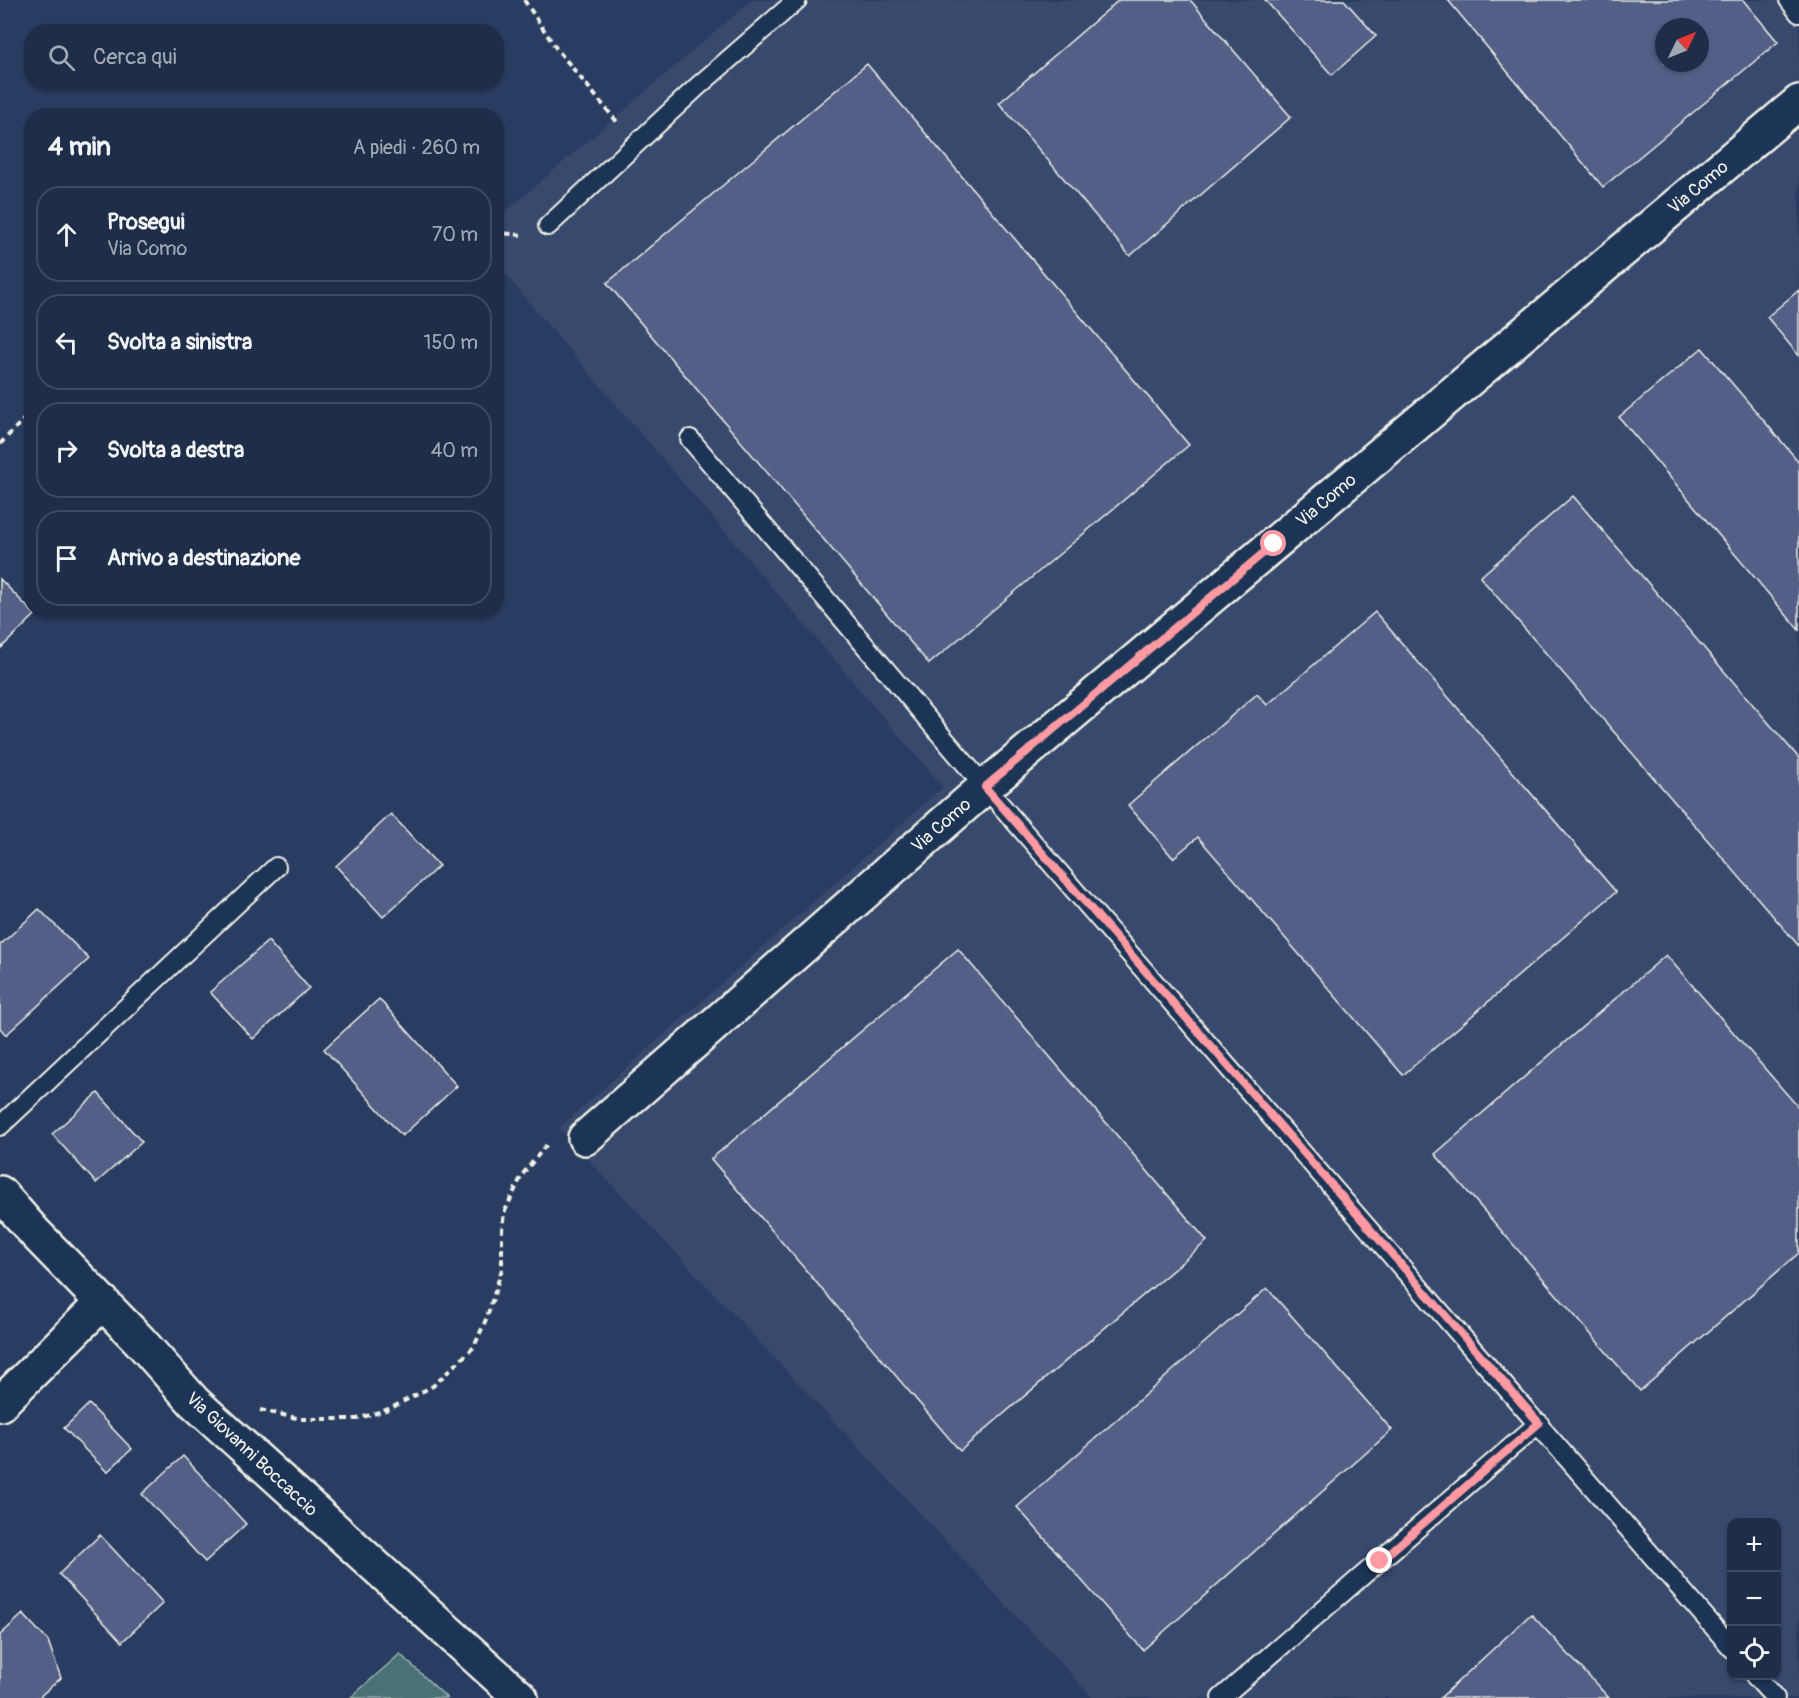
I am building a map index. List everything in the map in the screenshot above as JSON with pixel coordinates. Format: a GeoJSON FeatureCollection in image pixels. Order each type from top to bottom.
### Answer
{"type":"FeatureCollection","features":[{"type":"Feature","properties":{"kind":"street","name":"Via Como"},"geometry":{"type":"LineString","coordinates":[[593,1130],[985,787],[1799,102]]}},
{"type":"Feature","properties":{"kind":"street","name":"Via Giovanni Boccaccio"},"geometry":{"type":"LineString","coordinates":[[0,1193],[194,1402],[521,1698]]}},
{"type":"Feature","properties":{"kind":"street"},"geometry":{"type":"LineString","coordinates":[[0,1404],[103,1302]]}},
{"type":"Feature","properties":{"kind":"lane"},"geometry":{"type":"LineString","coordinates":[[548,226],[629,150],[797,0]]}},
{"type":"Feature","properties":{"kind":"lane"},"geometry":{"type":"LineString","coordinates":[[1789,0],[1799,13]]}},
{"type":"Feature","properties":{"kind":"lane"},"geometry":{"type":"LineString","coordinates":[[690,439],[985,787],[1539,1423],[1727,1643]]}},
{"type":"Feature","properties":{"kind":"lane"},"geometry":{"type":"LineString","coordinates":[[0,1126],[276,867]]}},
{"type":"Feature","properties":{"kind":"lane"},"geometry":{"type":"LineString","coordinates":[[1221,1698],[1539,1423]]}},
{"type":"Feature","properties":{"kind":"lane"},"geometry":{"type":"LineString","coordinates":[[1759,1680],[1775,1698]]}},
{"type":"Feature","properties":{"kind":"path"},"geometry":{"type":"LineString","coordinates":[[524,0],[556,48],[619,124],[629,150]]}},
{"type":"Feature","properties":{"kind":"path"},"geometry":{"type":"LineString","coordinates":[[0,444],[24,419]]}},
{"type":"Feature","properties":{"kind":"path"},"geometry":{"type":"LineString","coordinates":[[253,1408],[301,1419],[357,1419],[389,1409],[433,1386],[474,1347],[487,1317],[502,1269],[504,1213],[522,1174],[548,1143],[568,1128],[581,1122],[593,1130]]}},
{"type":"Feature","properties":{"kind":"shaded area"},"geometry":{"type":"Polygon","coordinates":[[[752,0],[1799,0],[1799,1698],[1093,1698],[559,1128],[943,787],[504,273],[504,213],[752,0]]]}},
{"type":"Feature","properties":{"kind":"green space"},"geometry":{"type":"Polygon","coordinates":[[[400,1654],[447,1698],[350,1698],[400,1654]]]}},
{"type":"Feature","properties":{"kind":"building"},"geometry":{"type":"Polygon","coordinates":[[[1119,0],[1190,0],[1291,117],[1130,256],[999,103],[1119,0]]]}},
{"type":"Feature","properties":{"kind":"building"},"geometry":{"type":"Polygon","coordinates":[[[1265,0],[1344,0],[1376,36],[1332,75],[1265,0]]]}},
{"type":"Feature","properties":{"kind":"building"},"geometry":{"type":"Polygon","coordinates":[[[1448,0],[1743,0],[1778,42],[1603,187],[1448,0]]]}},
{"type":"Feature","properties":{"kind":"building"},"geometry":{"type":"Polygon","coordinates":[[[867,64],[1189,445],[929,664],[607,283],[867,64]]]}},
{"type":"Feature","properties":{"kind":"building"},"geometry":{"type":"Polygon","coordinates":[[[1799,290],[1799,356],[1767,317],[1799,290]]]}},
{"type":"Feature","properties":{"kind":"building"},"geometry":{"type":"Polygon","coordinates":[[[1702,348],[1799,462],[1799,630],[1619,417],[1702,348]]]}},
{"type":"Feature","properties":{"kind":"building"},"geometry":{"type":"Polygon","coordinates":[[[1573,496],[1799,758],[1799,946],[1480,577],[1573,496]]]}},
{"type":"Feature","properties":{"kind":"building"},"geometry":{"type":"Polygon","coordinates":[[[0,579],[24,604],[24,618],[32,618],[0,649],[0,579]]]}},
{"type":"Feature","properties":{"kind":"building"},"geometry":{"type":"Polygon","coordinates":[[[1375,612],[1616,892],[1403,1075],[1198,837],[1173,858],[1128,805],[1257,694],[1267,705],[1375,612]]]}},
{"type":"Feature","properties":{"kind":"building"},"geometry":{"type":"Polygon","coordinates":[[[391,814],[439,866],[383,917],[336,866],[391,814]]]}},
{"type":"Feature","properties":{"kind":"building"},"geometry":{"type":"Polygon","coordinates":[[[39,909],[89,959],[6,1035],[0,1028],[0,945],[39,909]]]}},
{"type":"Feature","properties":{"kind":"building"},"geometry":{"type":"Polygon","coordinates":[[[268,941],[309,988],[253,1039],[210,992],[268,941]]]}},
{"type":"Feature","properties":{"kind":"building"},"geometry":{"type":"Polygon","coordinates":[[[958,949],[1207,1241],[960,1451],[711,1159],[958,949]]]}},
{"type":"Feature","properties":{"kind":"building"},"geometry":{"type":"Polygon","coordinates":[[[1666,955],[1799,1108],[1799,1253],[1640,1391],[1435,1154],[1666,955]]]}},
{"type":"Feature","properties":{"kind":"building"},"geometry":{"type":"Polygon","coordinates":[[[379,999],[457,1086],[402,1136],[324,1049],[379,999]]]}},
{"type":"Feature","properties":{"kind":"building"},"geometry":{"type":"Polygon","coordinates":[[[98,1093],[142,1142],[96,1183],[52,1134],[98,1093]]]}},
{"type":"Feature","properties":{"kind":"building"},"geometry":{"type":"Polygon","coordinates":[[[1267,1288],[1392,1430],[1143,1650],[1017,1507],[1267,1288]]]}},
{"type":"Feature","properties":{"kind":"building"},"geometry":{"type":"Polygon","coordinates":[[[89,1404],[132,1449],[107,1472],[64,1428],[89,1404]]]}},
{"type":"Feature","properties":{"kind":"building"},"geometry":{"type":"Polygon","coordinates":[[[183,1456],[246,1524],[205,1562],[142,1494],[183,1456]]]}},
{"type":"Feature","properties":{"kind":"building"},"geometry":{"type":"Polygon","coordinates":[[[100,1535],[163,1603],[122,1642],[59,1574],[100,1535]]]}},
{"type":"Feature","properties":{"kind":"building"},"geometry":{"type":"Polygon","coordinates":[[[23,1614],[48,1641],[61,1678],[38,1698],[0,1698],[0,1635],[23,1614]]]}},
{"type":"Feature","properties":{"kind":"building"},"geometry":{"type":"Polygon","coordinates":[[[1531,1614],[1609,1698],[1440,1698],[1531,1614]]]}},
{"type":"Feature","properties":{"kind":"route"},"geometry":{"type":"LineString","coordinates":[[1274,544],[985,787],[1539,1423],[1380,1561]]}}]}
